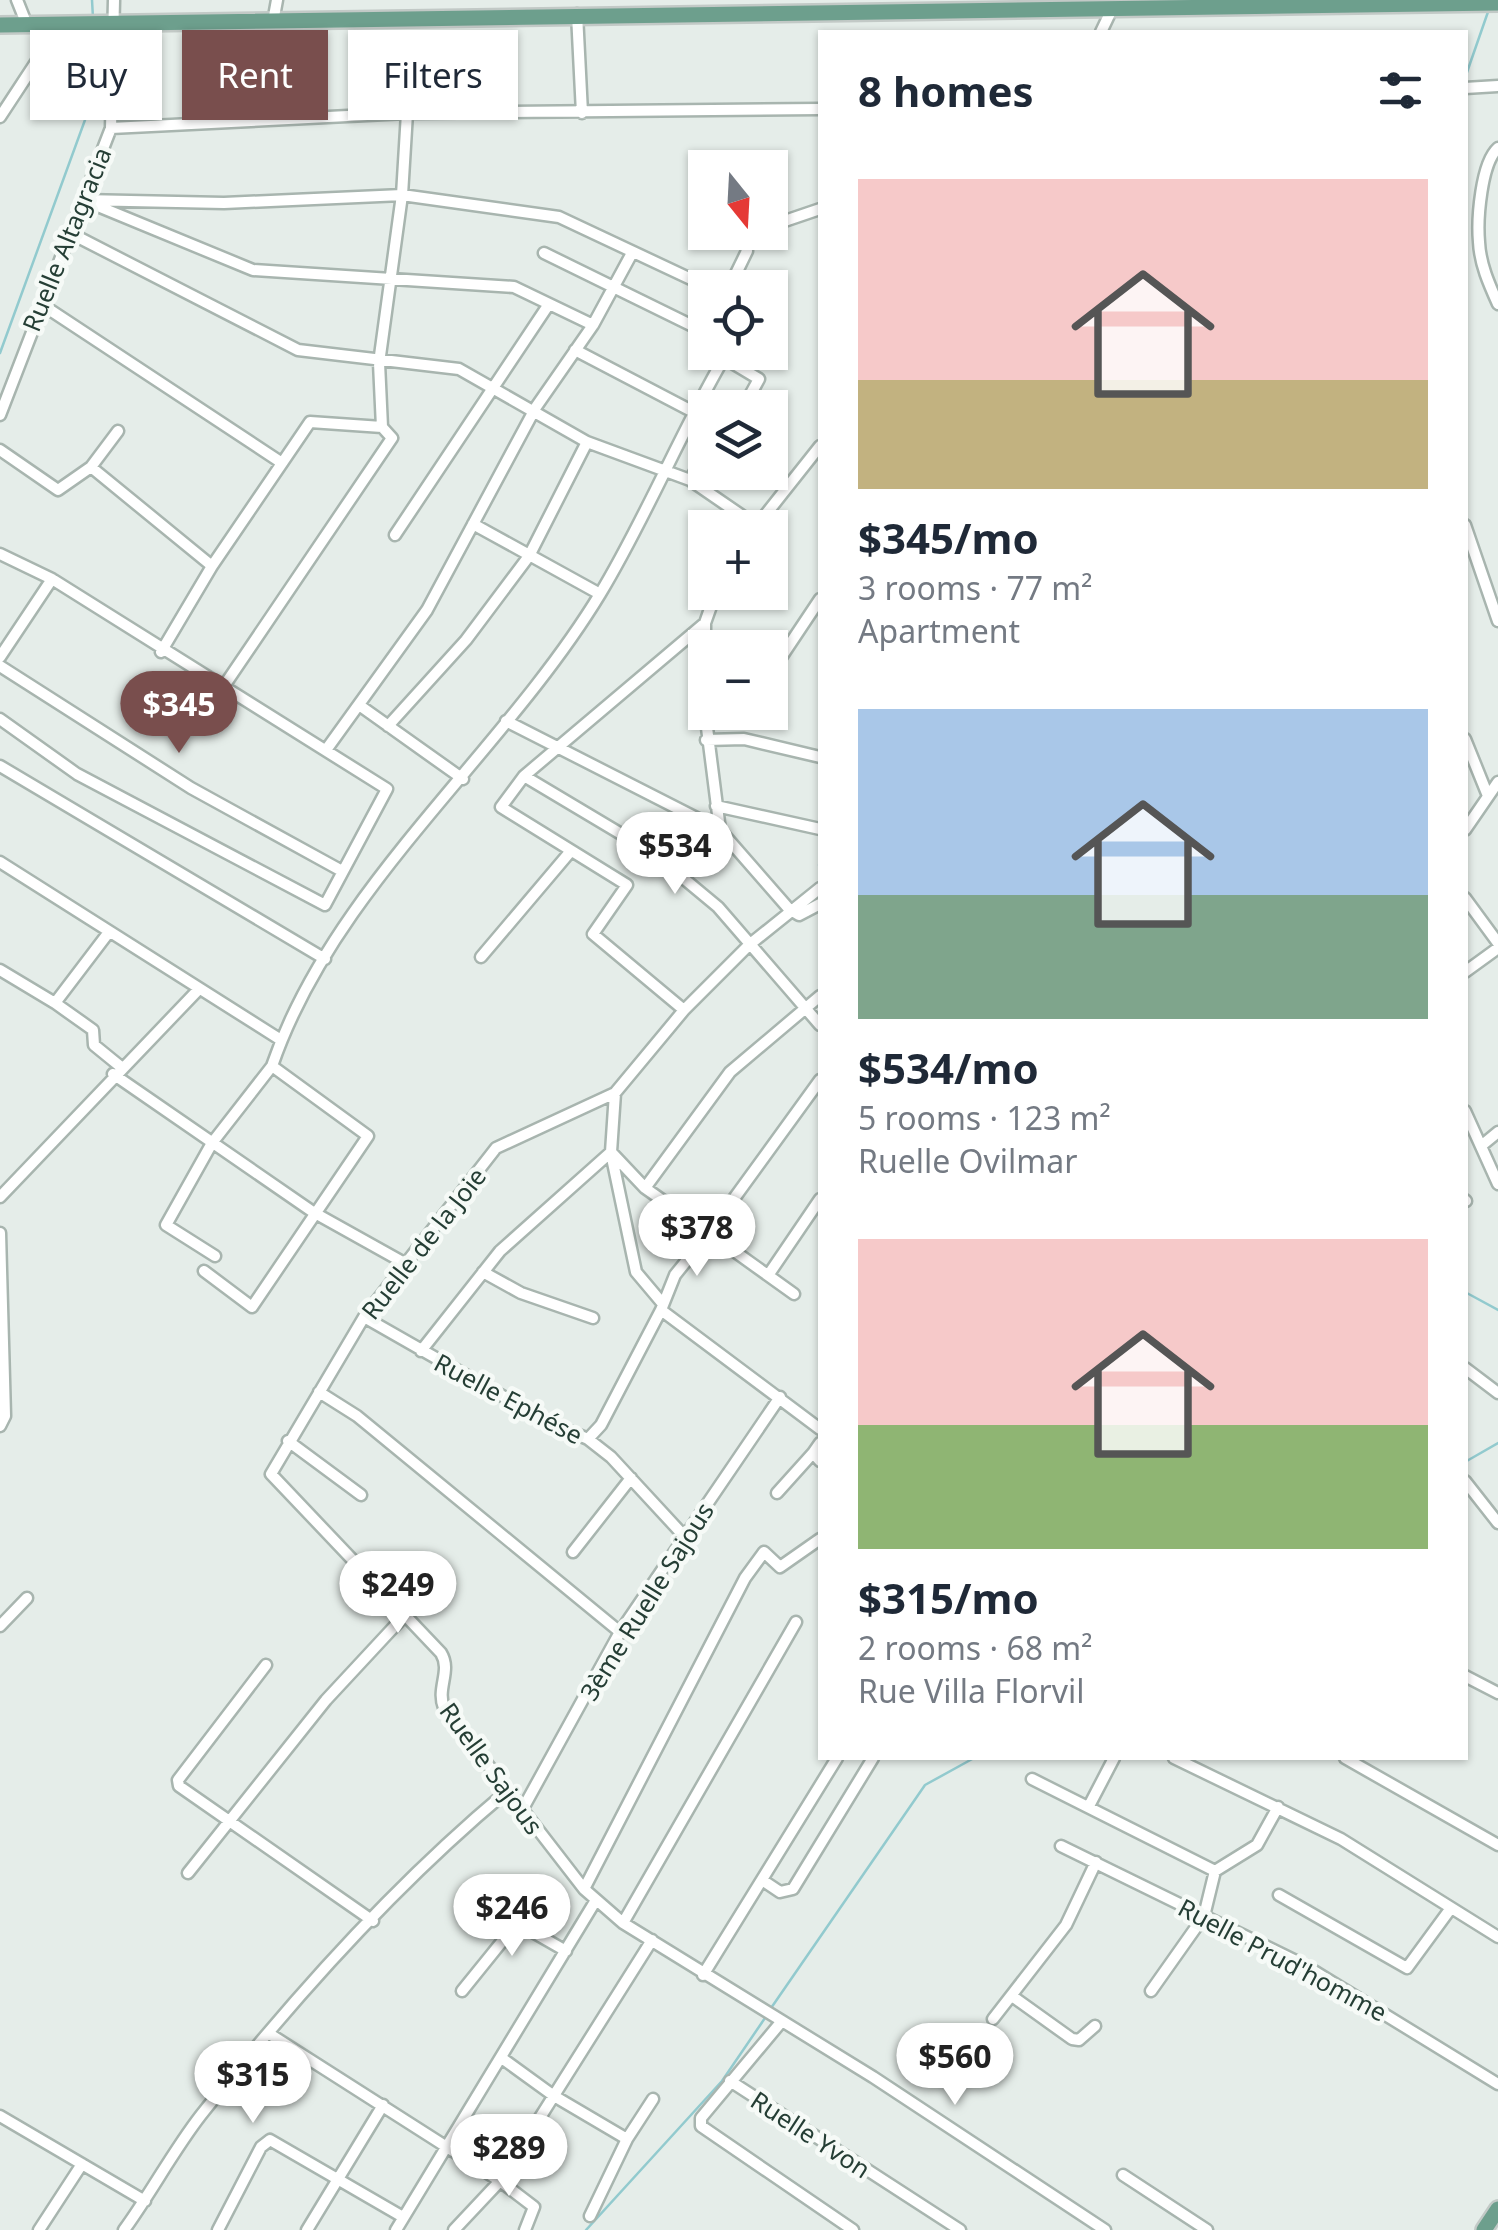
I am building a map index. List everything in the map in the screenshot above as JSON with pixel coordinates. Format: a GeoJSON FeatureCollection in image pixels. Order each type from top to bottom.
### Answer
{"type":"FeatureCollection","features":[{"type":"Feature","properties":{"kind":"main road"},"geometry":{"type":"LineString","coordinates":[[0,25],[274,22],[560,8],[577,14],[619,7],[858,5],[908,10],[1002,5],[1112,11],[1129,6],[1208,3],[1498,3]]}},
{"type":"Feature","properties":{"kind":"main road"},"geometry":{"type":"LineString","coordinates":[[1484,2230],[1498,2208]]}},
{"type":"Feature","properties":{"kind":"street"},"geometry":{"type":"LineString","coordinates":[[17,0],[27,24]]}},
{"type":"Feature","properties":{"kind":"street","name":"Ruelle Altagracia"},"geometry":{"type":"LineString","coordinates":[[0,415],[110,128],[106,23],[114,0]]}},
{"type":"Feature","properties":{"kind":"street"},"geometry":{"type":"LineString","coordinates":[[274,22],[278,0]]}},
{"type":"Feature","properties":{"kind":"street"},"geometry":{"type":"LineString","coordinates":[[1102,30],[1112,11]]}},
{"type":"Feature","properties":{"kind":"street"},"geometry":{"type":"LineString","coordinates":[[577,14],[582,113]]}},
{"type":"Feature","properties":{"kind":"street"},"geometry":{"type":"LineString","coordinates":[[0,117],[40,56],[54,25]]}},
{"type":"Feature","properties":{"kind":"street"},"geometry":{"type":"LineString","coordinates":[[1468,88],[1498,86]]}},
{"type":"Feature","properties":{"kind":"street"},"geometry":{"type":"LineString","coordinates":[[518,113],[818,108]]}},
{"type":"Feature","properties":{"kind":"street"},"geometry":{"type":"LineString","coordinates":[[110,128],[348,116]]}},
{"type":"Feature","properties":{"kind":"street"},"geometry":{"type":"LineString","coordinates":[[222,689],[392,438],[382,427],[379,363],[402,195],[407,120]]}},
{"type":"Feature","properties":{"kind":"street"},"geometry":{"type":"LineString","coordinates":[[1498,148],[1489,158],[1478,239],[1484,271],[1498,304]]}},
{"type":"Feature","properties":{"kind":"street"},"geometry":{"type":"LineString","coordinates":[[83,200],[224,204],[402,195],[558,216],[688,278]]}},
{"type":"Feature","properties":{"kind":"street"},"geometry":{"type":"LineString","coordinates":[[83,200],[253,270],[514,287],[593,325]]}},
{"type":"Feature","properties":{"kind":"street"},"geometry":{"type":"LineString","coordinates":[[788,220],[818,209]]}},
{"type":"Feature","properties":{"kind":"street"},"geometry":{"type":"LineString","coordinates":[[70,234],[298,350],[379,363],[459,369],[587,442],[688,479]]}},
{"type":"Feature","properties":{"kind":"street"},"geometry":{"type":"LineString","coordinates":[[1468,240],[1478,239]]}},
{"type":"Feature","properties":{"kind":"street"},"geometry":{"type":"LineString","coordinates":[[544,252],[688,324]]}},
{"type":"Feature","properties":{"kind":"street"},"geometry":{"type":"LineString","coordinates":[[326,750],[427,610],[534,413],[593,325],[632,253]]}},
{"type":"Feature","properties":{"kind":"street"},"geometry":{"type":"LineString","coordinates":[[41,304],[282,463]]}},
{"type":"Feature","properties":{"kind":"street"},"geometry":{"type":"LineString","coordinates":[[394,535],[549,304]]}},
{"type":"Feature","properties":{"kind":"street"},"geometry":{"type":"LineString","coordinates":[[576,350],[688,407]]}},
{"type":"Feature","properties":{"kind":"street"},"geometry":{"type":"LineString","coordinates":[[746,370],[759,379],[753,390]]}},
{"type":"Feature","properties":{"kind":"street"},"geometry":{"type":"LineString","coordinates":[[215,1256],[166,1225],[212,1143],[272,1066],[301,992],[378,878],[463,779],[600,594],[688,420]]}},
{"type":"Feature","properties":{"kind":"street"},"geometry":{"type":"LineString","coordinates":[[161,652],[212,566],[310,422],[382,427]]}},
{"type":"Feature","properties":{"kind":"street"},"geometry":{"type":"LineString","coordinates":[[0,450],[58,490],[90,466],[118,431]]}},
{"type":"Feature","properties":{"kind":"street"},"geometry":{"type":"LineString","coordinates":[[388,726],[466,640],[529,556],[587,442]]}},
{"type":"Feature","properties":{"kind":"street"},"geometry":{"type":"LineString","coordinates":[[769,510],[818,449]]}},
{"type":"Feature","properties":{"kind":"street"},"geometry":{"type":"LineString","coordinates":[[90,466],[212,566]]}},
{"type":"Feature","properties":{"kind":"street"},"geometry":{"type":"LineString","coordinates":[[704,490],[732,510]]}},
{"type":"Feature","properties":{"kind":"street"},"geometry":{"type":"LineString","coordinates":[[473,524],[600,594]]}},
{"type":"Feature","properties":{"kind":"street"},"geometry":{"type":"LineString","coordinates":[[1468,534],[1498,620]]}},
{"type":"Feature","properties":{"kind":"street"},"geometry":{"type":"LineString","coordinates":[[0,554],[52,580],[386,790],[324,905],[77,774],[0,719]]}},
{"type":"Feature","properties":{"kind":"street"},"geometry":{"type":"LineString","coordinates":[[0,657],[52,580]]}},
{"type":"Feature","properties":{"kind":"street"},"geometry":{"type":"LineString","coordinates":[[788,647],[818,602]]}},
{"type":"Feature","properties":{"kind":"street"},"geometry":{"type":"LineString","coordinates":[[705,630],[710,610]]}},
{"type":"Feature","properties":{"kind":"street"},"geometry":{"type":"LineString","coordinates":[[684,1010],[593,934],[627,885],[501,807],[524,776],[705,623]]}},
{"type":"Feature","properties":{"kind":"street"},"geometry":{"type":"LineString","coordinates":[[0,666],[191,788],[342,871]]}},
{"type":"Feature","properties":{"kind":"street"},"geometry":{"type":"LineString","coordinates":[[359,705],[463,779]]}},
{"type":"Feature","properties":{"kind":"street"},"geometry":{"type":"LineString","coordinates":[[506,721],[558,751],[720,830],[798,915],[818,905]]}},
{"type":"Feature","properties":{"kind":"street"},"geometry":{"type":"LineString","coordinates":[[706,730],[720,830]]}},
{"type":"Feature","properties":{"kind":"street"},"geometry":{"type":"LineString","coordinates":[[706,740],[744,739],[818,757]]}},
{"type":"Feature","properties":{"kind":"street"},"geometry":{"type":"LineString","coordinates":[[1468,746],[1488,796]]}},
{"type":"Feature","properties":{"kind":"street"},"geometry":{"type":"LineString","coordinates":[[0,766],[325,959]]}},
{"type":"Feature","properties":{"kind":"street"},"geometry":{"type":"LineString","coordinates":[[524,776],[653,853],[718,907],[818,1023]]}},
{"type":"Feature","properties":{"kind":"street"},"geometry":{"type":"LineString","coordinates":[[1468,826],[1498,782]]}},
{"type":"Feature","properties":{"kind":"street"},"geometry":{"type":"LineString","coordinates":[[716,806],[818,829]]}},
{"type":"Feature","properties":{"kind":"street"},"geometry":{"type":"LineString","coordinates":[[482,958],[570,852]]}},
{"type":"Feature","properties":{"kind":"street"},"geometry":{"type":"LineString","coordinates":[[0,862],[281,1040]]}},
{"type":"Feature","properties":{"kind":"street","name":"Ruelle de la Joie"},"geometry":{"type":"LineString","coordinates":[[319,1392],[364,1317],[496,1148],[615,1093],[684,1010],[749,944],[818,889]]}},
{"type":"Feature","properties":{"kind":"street"},"geometry":{"type":"LineString","coordinates":[[1468,902],[1498,946],[1468,970]]}},
{"type":"Feature","properties":{"kind":"street"},"geometry":{"type":"LineString","coordinates":[[55,1003],[108,932]]}},
{"type":"Feature","properties":{"kind":"street"},"geometry":{"type":"LineString","coordinates":[[0,970],[93,1030],[94,1044],[117,1071],[212,1143],[312,1212],[408,1265]]}},
{"type":"Feature","properties":{"kind":"street"},"geometry":{"type":"LineString","coordinates":[[0,1197],[199,989]]}},
{"type":"Feature","properties":{"kind":"street"},"geometry":{"type":"LineString","coordinates":[[646,1188],[730,1072],[818,998]]}},
{"type":"Feature","properties":{"kind":"street"},"geometry":{"type":"LineString","coordinates":[[204,1272],[252,1308],[312,1212],[368,1136],[272,1066]]}},
{"type":"Feature","properties":{"kind":"street"},"geometry":{"type":"LineString","coordinates":[[588,1439],[601,1425],[662,1308],[674,1275],[818,1083]]}},
{"type":"Feature","properties":{"kind":"street"},"geometry":{"type":"LineString","coordinates":[[615,1093],[611,1152],[636,1272],[662,1308],[818,1426]]}},
{"type":"Feature","properties":{"kind":"street"},"geometry":{"type":"LineString","coordinates":[[1468,1118],[1498,1184]]}},
{"type":"Feature","properties":{"kind":"street"},"geometry":{"type":"LineString","coordinates":[[1481,1146],[1498,1132]]}},
{"type":"Feature","properties":{"kind":"street"},"geometry":{"type":"LineString","coordinates":[[611,1152],[646,1188],[794,1294]]}},
{"type":"Feature","properties":{"kind":"street"},"geometry":{"type":"LineString","coordinates":[[422,1351],[483,1272],[538,1216],[611,1152]]}},
{"type":"Feature","properties":{"kind":"street"},"geometry":{"type":"LineString","coordinates":[[769,1274],[818,1202]]}},
{"type":"Feature","properties":{"kind":"street"},"geometry":{"type":"LineString","coordinates":[[0,1233],[2,1418]]}},
{"type":"Feature","properties":{"kind":"street"},"geometry":{"type":"LineString","coordinates":[[483,1272],[521,1293],[593,1318]]}},
{"type":"Feature","properties":{"kind":"street","name":"Ruelle Ephése"},"geometry":{"type":"LineString","coordinates":[[364,1317],[588,1439],[631,1478],[684,1536]]}},
{"type":"Feature","properties":{"kind":"street"},"geometry":{"type":"LineString","coordinates":[[1468,1370],[1498,1393]]}},
{"type":"Feature","properties":{"kind":"street"},"geometry":{"type":"LineString","coordinates":[[319,1392],[357,1416],[620,1632]]}},
{"type":"Feature","properties":{"kind":"street","name":"Ruelle Sajous"},"geometry":{"type":"LineString","coordinates":[[319,1392],[271,1474],[445,1660],[439,1694],[444,1708],[584,1889],[623,1923],[1106,2230]]}},
{"type":"Feature","properties":{"kind":"street","name":"3ème Ruelle Sajous"},"geometry":{"type":"LineString","coordinates":[[521,1812],[620,1632],[780,1397]]}},
{"type":"Feature","properties":{"kind":"street"},"geometry":{"type":"LineString","coordinates":[[288,1441],[361,1495]]}},
{"type":"Feature","properties":{"kind":"street"},"geometry":{"type":"LineString","coordinates":[[778,1492],[818,1452]]}},
{"type":"Feature","properties":{"kind":"street"},"geometry":{"type":"LineString","coordinates":[[573,1552],[631,1478]]}},
{"type":"Feature","properties":{"kind":"street"},"geometry":{"type":"LineString","coordinates":[[1468,1485],[1498,1522]]}},
{"type":"Feature","properties":{"kind":"street"},"geometry":{"type":"LineString","coordinates":[[584,1889],[745,1578],[764,1552],[780,1568],[818,1540]]}},
{"type":"Feature","properties":{"kind":"street"},"geometry":{"type":"LineString","coordinates":[[0,1626],[26,1598]]}},
{"type":"Feature","properties":{"kind":"street"},"geometry":{"type":"LineString","coordinates":[[188,1874],[326,1700],[405,1615]]}},
{"type":"Feature","properties":{"kind":"street"},"geometry":{"type":"LineString","coordinates":[[623,1923],[796,1622]]}},
{"type":"Feature","properties":{"kind":"street"},"geometry":{"type":"LineString","coordinates":[[266,1665],[178,1780],[181,1789],[230,1818],[373,1921]]}},
{"type":"Feature","properties":{"kind":"street"},"geometry":{"type":"LineString","coordinates":[[1468,1678],[1498,1693]]}},
{"type":"Feature","properties":{"kind":"street"},"geometry":{"type":"LineString","coordinates":[[703,1975],[836,1760]]}},
{"type":"Feature","properties":{"kind":"street"},"geometry":{"type":"LineString","coordinates":[[762,1880],[780,1892],[793,1890],[873,1760]]}},
{"type":"Feature","properties":{"kind":"street"},"geometry":{"type":"LineString","coordinates":[[1089,1806],[1113,1760]]}},
{"type":"Feature","properties":{"kind":"street"},"geometry":{"type":"LineString","coordinates":[[1178,1760],[1341,1839],[1498,1937]]}},
{"type":"Feature","properties":{"kind":"street"},"geometry":{"type":"LineString","coordinates":[[1349,1760],[1498,1845]]}},
{"type":"Feature","properties":{"kind":"street"},"geometry":{"type":"LineString","coordinates":[[1032,1779],[1215,1871]]}},
{"type":"Feature","properties":{"kind":"street"},"geometry":{"type":"LineString","coordinates":[[124,2230],[198,2119],[268,2033],[456,1834],[506,1792]]}},
{"type":"Feature","properties":{"kind":"street"},"geometry":{"type":"LineString","coordinates":[[1151,1991],[1204,1916],[1215,1871],[1257,1846],[1278,1807]]}},
{"type":"Feature","properties":{"kind":"street","name":"Ruelle Prud'homme"},"geometry":{"type":"LineString","coordinates":[[1062,1846],[1304,1965],[1498,2084]]}},
{"type":"Feature","properties":{"kind":"street"},"geometry":{"type":"LineString","coordinates":[[993,2019],[1066,1925],[1096,1862]]}},
{"type":"Feature","properties":{"kind":"street"},"geometry":{"type":"LineString","coordinates":[[1280,1894],[1408,1968],[1452,1908]]}},
{"type":"Feature","properties":{"kind":"street"},"geometry":{"type":"LineString","coordinates":[[396,2230],[596,1900]]}},
{"type":"Feature","properties":{"kind":"street"},"geometry":{"type":"LineString","coordinates":[[462,1990],[517,1923],[566,1951]]}},
{"type":"Feature","properties":{"kind":"street"},"geometry":{"type":"LineString","coordinates":[[454,2230],[500,2181],[652,1940]]}},
{"type":"Feature","properties":{"kind":"street"},"geometry":{"type":"LineString","coordinates":[[1012,1996],[1072,2039],[1079,2040],[1095,2026]]}},
{"type":"Feature","properties":{"kind":"street","name":"Ruelle Yvon"},"geometry":{"type":"LineString","coordinates":[[782,2021],[730,2081],[960,2230]]}},
{"type":"Feature","properties":{"kind":"street"},"geometry":{"type":"LineString","coordinates":[[268,2033],[446,2145],[534,2207],[525,2230]]}},
{"type":"Feature","properties":{"kind":"street"},"geometry":{"type":"LineString","coordinates":[[503,2059],[554,2096],[626,2138]]}},
{"type":"Feature","properties":{"kind":"street"},"geometry":{"type":"LineString","coordinates":[[730,2081],[701,2118],[706,2131],[853,2230]]}},
{"type":"Feature","properties":{"kind":"street"},"geometry":{"type":"LineString","coordinates":[[590,2216],[626,2138],[653,2098]]}},
{"type":"Feature","properties":{"kind":"street"},"geometry":{"type":"LineString","coordinates":[[307,2230],[384,2105]]}},
{"type":"Feature","properties":{"kind":"street"},"geometry":{"type":"LineString","coordinates":[[0,2116],[145,2201]]}},
{"type":"Feature","properties":{"kind":"street"},"geometry":{"type":"LineString","coordinates":[[218,2230],[265,2142],[274,2140],[404,2217]]}},
{"type":"Feature","properties":{"kind":"street"},"geometry":{"type":"LineString","coordinates":[[39,2230],[82,2164]]}},
{"type":"Feature","properties":{"kind":"street"},"geometry":{"type":"LineString","coordinates":[[1124,2175],[1206,2230]]}},
{"type":"Feature","properties":{"kind":"waterway"},"geometry":{"type":"LineString","coordinates":[[92,0],[93,18]]}},
{"type":"Feature","properties":{"kind":"waterway"},"geometry":{"type":"LineString","coordinates":[[1468,69],[1489,9]]}},
{"type":"Feature","properties":{"kind":"waterway"},"geometry":{"type":"LineString","coordinates":[[0,353],[85,120]]}},
{"type":"Feature","properties":{"kind":"waterway"},"geometry":{"type":"LineString","coordinates":[[1468,1294],[1498,1310]]}},
{"type":"Feature","properties":{"kind":"waterway"},"geometry":{"type":"LineString","coordinates":[[1468,1460],[1498,1443]]}},
{"type":"Feature","properties":{"kind":"waterway"},"geometry":{"type":"LineString","coordinates":[[769,2011],[925,1785],[970,1760]]}},
{"type":"Feature","properties":{"kind":"waterway"},"geometry":{"type":"LineString","coordinates":[[586,2230],[722,2081],[765,2018]]}}]}
